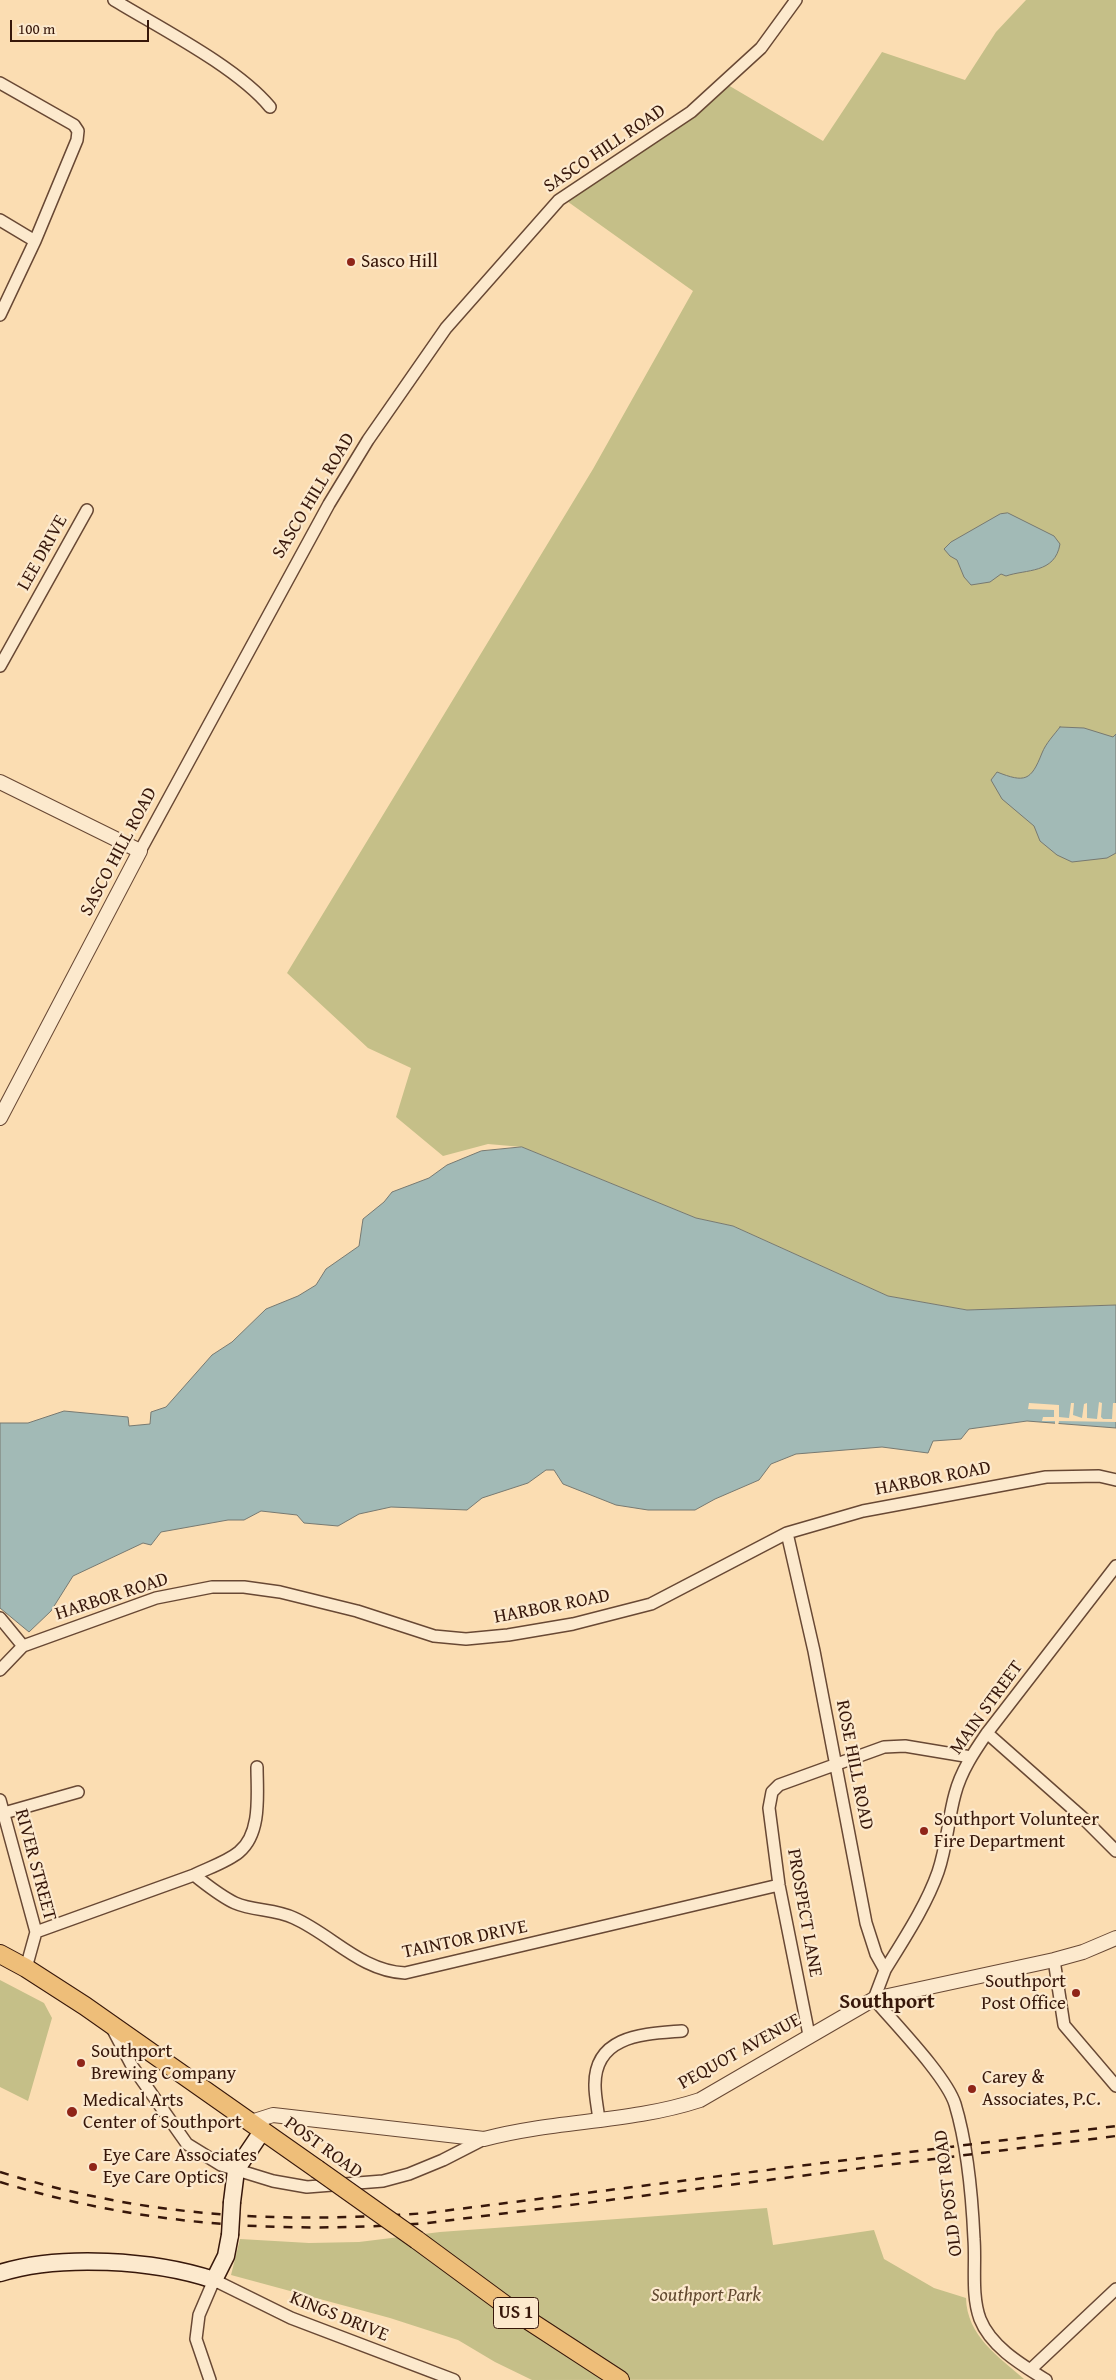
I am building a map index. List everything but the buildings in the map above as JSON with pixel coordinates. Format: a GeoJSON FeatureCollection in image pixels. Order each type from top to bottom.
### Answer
{"type":"FeatureCollection","features":[{"type":"Feature","properties":{"kind":"main road","name":"POST ROAD"},"geometry":{"type":"LineString","coordinates":[[0,1954],[26,1968],[110,2024],[257,2126],[508,2307],[620,2380]]}},
{"type":"Feature","properties":{"kind":"main road"},"geometry":{"type":"LineString","coordinates":[[0,2273],[38,2265],[123,2264],[164,2268],[214,2280],[226,2256],[230,2235],[236,2170],[257,2126]]}},
{"type":"Feature","properties":{"kind":"street"},"geometry":{"type":"LineString","coordinates":[[114,0],[217,63],[261,97],[270,107]]}},
{"type":"Feature","properties":{"kind":"street","name":"SASCO HILL ROAD"},"geometry":{"type":"LineString","coordinates":[[0,1118],[140,851],[329,504],[368,440],[446,328],[559,200],[691,112],[760,48],[796,0]]}},
{"type":"Feature","properties":{"kind":"street"},"geometry":{"type":"LineString","coordinates":[[0,83],[74,125],[78,131],[77,140],[35,241],[0,315]]}},
{"type":"Feature","properties":{"kind":"street"},"geometry":{"type":"LineString","coordinates":[[0,220],[35,241]]}},
{"type":"Feature","properties":{"kind":"street","name":"LEE DRIVE"},"geometry":{"type":"LineString","coordinates":[[0,666],[87,510]]}},
{"type":"Feature","properties":{"kind":"street"},"geometry":{"type":"LineString","coordinates":[[0,782],[140,851]]}},
{"type":"Feature","properties":{"kind":"street","name":"HARBOR ROAD"},"geometry":{"type":"LineString","coordinates":[[23,1646],[156,1598],[212,1587],[244,1587],[280,1592],[358,1611],[434,1636],[466,1639],[508,1635],[574,1624],[651,1604],[787,1533],[863,1510],[1046,1477],[1100,1476],[1116,1480]]}},
{"type":"Feature","properties":{"kind":"street","name":"ROSE HILL ROAD"},"geometry":{"type":"LineString","coordinates":[[787,1533],[814,1651],[866,1923],[876,1954],[885,1970]]}},
{"type":"Feature","properties":{"kind":"street","name":"MAIN STREET"},"geometry":{"type":"LineString","coordinates":[[885,1970],[909,1930],[938,1873],[947,1838],[954,1794],[971,1757],[987,1733],[1116,1566]]}},
{"type":"Feature","properties":{"kind":"street"},"geometry":{"type":"LineString","coordinates":[[0,1618],[23,1646],[0,1670]]}},
{"type":"Feature","properties":{"kind":"street"},"geometry":{"type":"LineString","coordinates":[[987,1733],[1082,1817],[1116,1851]]}},
{"type":"Feature","properties":{"kind":"street"},"geometry":{"type":"LineString","coordinates":[[836,1764],[884,1747],[904,1746],[971,1757]]}},
{"type":"Feature","properties":{"kind":"street","name":"PROSPECT LANE"},"geometry":{"type":"LineString","coordinates":[[809,2036],[779,1885],[769,1808],[770,1796],[779,1785],[836,1764]]}},
{"type":"Feature","properties":{"kind":"street"},"geometry":{"type":"LineString","coordinates":[[36,1932],[194,1875],[239,1852],[247,1841],[257,1810],[257,1767]]}},
{"type":"Feature","properties":{"kind":"street"},"geometry":{"type":"LineString","coordinates":[[4,1813],[78,1792]]}},
{"type":"Feature","properties":{"kind":"street","name":"RIVER STREET"},"geometry":{"type":"LineString","coordinates":[[0,1800],[36,1932],[26,1968]]}},
{"type":"Feature","properties":{"kind":"street","name":"TAINTOR DRIVE"},"geometry":{"type":"LineString","coordinates":[[194,1875],[216,1892],[235,1903],[294,1918],[369,1965],[390,1972],[405,1973],[779,1885]]}},
{"type":"Feature","properties":{"kind":"street","name":"PEQUOT AVENUE"},"geometry":{"type":"LineString","coordinates":[[257,2126],[274,2115],[484,2139],[508,2132],[599,2121],[676,2108],[700,2100],[874,1999],[1054,1960],[1082,1952],[1116,1938]]}},
{"type":"Feature","properties":{"kind":"street"},"geometry":{"type":"LineString","coordinates":[[1054,1960],[1064,2025],[1116,2086]]}},
{"type":"Feature","properties":{"kind":"street"},"geometry":{"type":"LineString","coordinates":[[874,1999],[885,1970]]}},
{"type":"Feature","properties":{"kind":"street","name":"OLD POST ROAD"},"geometry":{"type":"LineString","coordinates":[[874,1999],[932,2068],[954,2102],[962,2131],[969,2185],[974,2239],[976,2303],[980,2318],[991,2338],[1005,2352],[1046,2380]]}},
{"type":"Feature","properties":{"kind":"street"},"geometry":{"type":"LineString","coordinates":[[110,2024],[122,2051],[148,2091],[187,2144],[215,2162],[236,2170],[273,2181],[307,2187],[383,2181],[435,2164],[484,2139]]}},
{"type":"Feature","properties":{"kind":"street"},"geometry":{"type":"LineString","coordinates":[[599,2121],[594,2086],[598,2065],[614,2045],[633,2036],[682,2031]]}},
{"type":"Feature","properties":{"kind":"street"},"geometry":{"type":"LineString","coordinates":[[210,2380],[196,2339],[199,2315],[214,2280]]}},
{"type":"Feature","properties":{"kind":"street","name":"KINGS DRIVE"},"geometry":{"type":"LineString","coordinates":[[214,2280],[291,2318],[454,2380]]}},
{"type":"Feature","properties":{"kind":"street"},"geometry":{"type":"LineString","coordinates":[[1030,2370],[1116,2288]]}},
{"type":"Feature","properties":{"kind":"green space"},"geometry":{"type":"Polygon","coordinates":[[[1026,0],[1116,0],[1116,1305],[967,1310],[888,1296],[733,1226],[696,1218],[522,1147],[488,1144],[443,1156],[396,1117],[411,1068],[368,1048],[287,973],[593,469],[693,291],[564,199],[667,136],[728,85],[823,141],[882,52],[965,80],[996,32],[1026,0]]]}},
{"type":"Feature","properties":{"kind":"green space"},"geometry":{"type":"Polygon","coordinates":[[[0,1980],[44,2003],[52,2018],[28,2101],[0,2087],[0,1980]]]}},
{"type":"Feature","properties":{"kind":"green space","name":"Southport Park"},"geometry":{"type":"Polygon","coordinates":[[[767,2208],[773,2245],[874,2230],[884,2259],[934,2288],[966,2298],[972,2323],[978,2334],[994,2353],[1024,2379],[532,2380],[495,2362],[458,2340],[390,2318],[231,2275],[240,2239],[309,2243],[359,2242],[440,2232],[767,2208]]]}},
{"type":"Feature","properties":{"kind":"water"},"geometry":{"type":"Polygon","coordinates":[[[1008,513],[1054,536],[1060,544],[1057,554],[1052,561],[1039,569],[1006,576],[1001,574],[990,582],[971,585],[964,577],[957,560],[944,549],[951,542],[1000,514],[1008,513]]]}},
{"type":"Feature","properties":{"kind":"water"},"geometry":{"type":"Polygon","coordinates":[[[1060,727],[1084,728],[1113,737],[1116,734],[1116,853],[1107,858],[1072,862],[1057,855],[1040,841],[1034,826],[1002,799],[991,780],[997,772],[1014,778],[1026,777],[1030,774],[1046,746],[1060,727]]]}},
{"type":"Feature","properties":{"kind":"water"},"geometry":{"type":"Polygon","coordinates":[[[522,1147],[696,1218],[733,1226],[888,1296],[967,1310],[1116,1305],[1116,1428],[1027,1421],[969,1429],[961,1439],[933,1441],[928,1453],[882,1447],[796,1454],[771,1464],[759,1480],[695,1510],[648,1510],[616,1505],[563,1484],[554,1470],[546,1470],[528,1483],[482,1498],[467,1510],[391,1507],[359,1514],[338,1526],[304,1523],[297,1515],[261,1511],[244,1520],[228,1520],[161,1532],[151,1545],[143,1543],[73,1576],[51,1611],[29,1632],[0,1608],[0,1423],[28,1423],[64,1411],[128,1417],[129,1426],[150,1424],[151,1412],[166,1407],[212,1355],[232,1342],[266,1309],[298,1296],[316,1285],[326,1269],[359,1246],[363,1219],[384,1202],[392,1192],[429,1178],[447,1165],[481,1151],[522,1147]]]}},
{"type":"Feature","properties":{"kind":"pier"},"geometry":{"type":"Polygon","coordinates":[[[1099,1402],[1102,1403],[1101,1417],[1103,1419],[1112,1419],[1113,1403],[1116,1403],[1116,1422],[1059,1421],[1058,1426],[1055,1425],[1055,1421],[1042,1421],[1043,1417],[1054,1417],[1054,1410],[1028,1409],[1029,1403],[1059,1405],[1059,1417],[1069,1418],[1071,1403],[1074,1403],[1073,1415],[1082,1418],[1084,1404],[1087,1403],[1087,1418],[1097,1419],[1099,1402]]]}},
{"type":"Feature","properties":{"kind":"railway"},"geometry":{"type":"LineString","coordinates":[[0,2172],[106,2199],[159,2208],[211,2214],[264,2217],[371,2216],[427,2213],[1116,2126]]}},
{"type":"Feature","properties":{"kind":"railway"},"geometry":{"type":"LineString","coordinates":[[0,2182],[106,2209],[159,2217],[265,2226],[373,2226],[428,2223],[1116,2136]]}},
{"type":"Feature","properties":{"kind":"place","name":"Sasco Hill"},"geometry":{"type":"Point","coordinates":[351,262]}},
{"type":"Feature","properties":{"kind":"place","name":"Southport Volunteer Fire Department"},"geometry":{"type":"Point","coordinates":[924,1831]}},
{"type":"Feature","properties":{"kind":"place","name":"Southport Post Office"},"geometry":{"type":"Point","coordinates":[1076,1993]}},
{"type":"Feature","properties":{"kind":"place","name":"Southport Brewing Company"},"geometry":{"type":"Point","coordinates":[81,2063]}},
{"type":"Feature","properties":{"kind":"place","name":"Carey & Associates, P.C."},"geometry":{"type":"Point","coordinates":[972,2089]}},
{"type":"Feature","properties":{"kind":"place","name":"Medical Arts Center of Southport"},"geometry":{"type":"Point","coordinates":[72,2112]}},
{"type":"Feature","properties":{"kind":"place","name":"Eye Care Associates Eye Care Optics"},"geometry":{"type":"Point","coordinates":[93,2167]}},
{"type":"Feature","properties":{"kind":"district","name":"Southport"},"geometry":{"type":"Point","coordinates":[887,2003]}}]}
